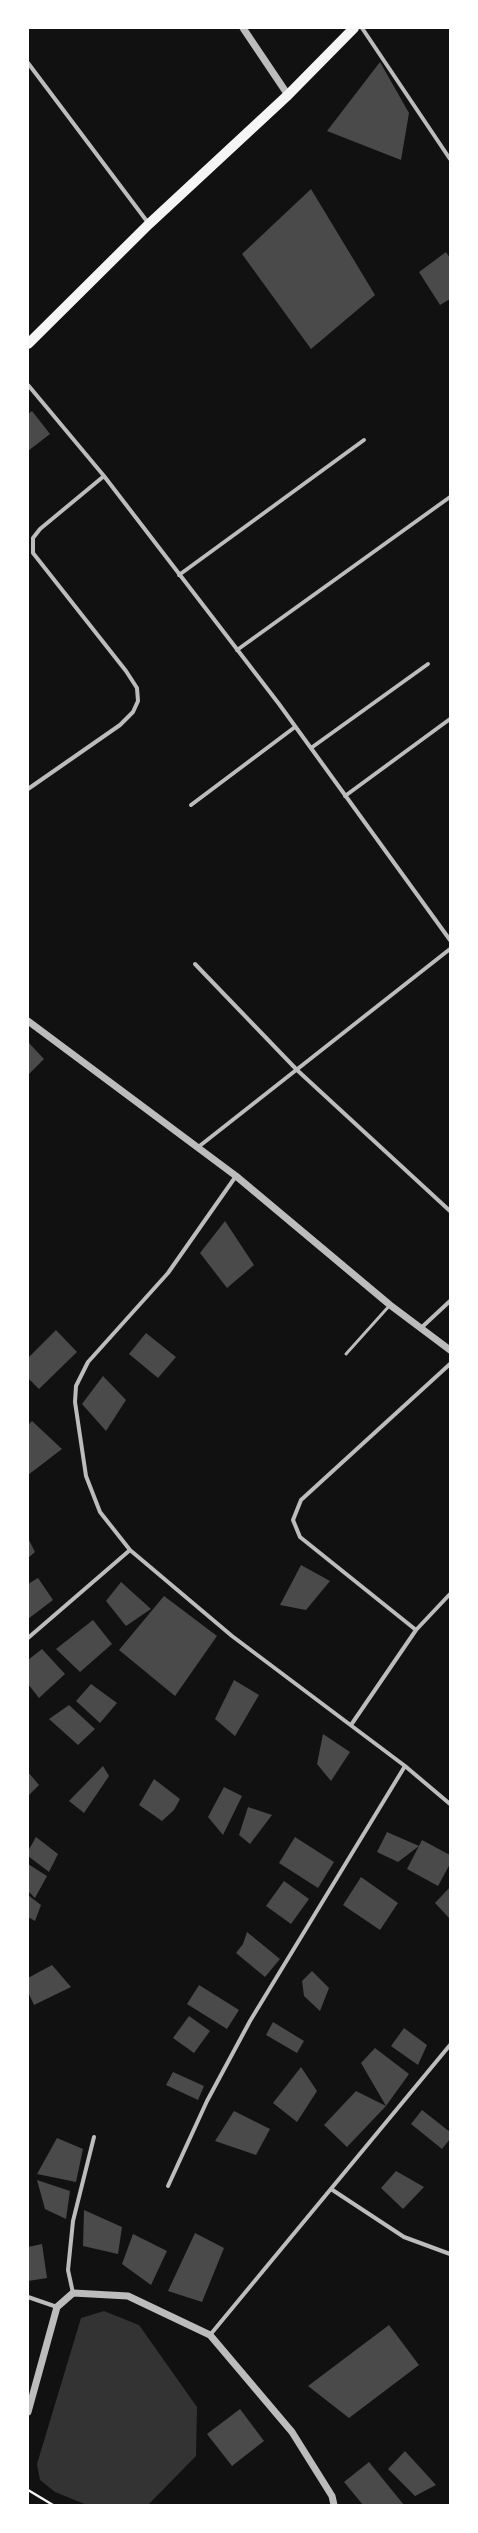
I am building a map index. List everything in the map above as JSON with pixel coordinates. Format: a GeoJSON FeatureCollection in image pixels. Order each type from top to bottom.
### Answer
{"type":"FeatureCollection","features":[{"type":"Feature","properties":{"kind":"main road"},"geometry":{"type":"LineString","coordinates":[[28,344],[149,224],[288,95],[354,28]]}},
{"type":"Feature","properties":{"kind":"street"},"geometry":{"type":"LineString","coordinates":[[244,28],[288,95]]}},
{"type":"Feature","properties":{"kind":"street"},"geometry":{"type":"LineString","coordinates":[[362,28],[450,159]]}},
{"type":"Feature","properties":{"kind":"street"},"geometry":{"type":"LineString","coordinates":[[28,63],[149,224]]}},
{"type":"Feature","properties":{"kind":"street"},"geometry":{"type":"LineString","coordinates":[[28,385],[104,476],[295,726],[450,940]]}},
{"type":"Feature","properties":{"kind":"street"},"geometry":{"type":"LineString","coordinates":[[179,575],[364,440]]}},
{"type":"Feature","properties":{"kind":"street"},"geometry":{"type":"LineString","coordinates":[[28,789],[120,725],[132,712],[138,702],[137,688],[126,671],[33,553],[33,538],[40,529],[104,476]]}},
{"type":"Feature","properties":{"kind":"street"},"geometry":{"type":"LineString","coordinates":[[237,650],[450,497]]}},
{"type":"Feature","properties":{"kind":"street"},"geometry":{"type":"LineString","coordinates":[[311,748],[428,664]]}},
{"type":"Feature","properties":{"kind":"street"},"geometry":{"type":"LineString","coordinates":[[345,796],[450,719]]}},
{"type":"Feature","properties":{"kind":"street"},"geometry":{"type":"LineString","coordinates":[[191,805],[295,726]]}},
{"type":"Feature","properties":{"kind":"street"},"geometry":{"type":"LineString","coordinates":[[197,1148],[450,949]]}},
{"type":"Feature","properties":{"kind":"street"},"geometry":{"type":"LineString","coordinates":[[195,964],[297,1070],[450,1211]]}},
{"type":"Feature","properties":{"kind":"street"},"geometry":{"type":"LineString","coordinates":[[28,1021],[236,1176],[390,1304],[450,1350]]}},
{"type":"Feature","properties":{"kind":"street"},"geometry":{"type":"LineString","coordinates":[[236,1176],[168,1273],[88,1362],[76,1386],[75,1402],[86,1476],[100,1512],[130,1550],[232,1636],[405,1766],[450,1804]]}},
{"type":"Feature","properties":{"kind":"street"},"geometry":{"type":"LineString","coordinates":[[421,1328],[450,1301]]}},
{"type":"Feature","properties":{"kind":"street"},"geometry":{"type":"LineString","coordinates":[[416,1630],[300,1537],[294,1520],[301,1500],[450,1364]]}},
{"type":"Feature","properties":{"kind":"street"},"geometry":{"type":"LineString","coordinates":[[28,1638],[130,1550]]}},
{"type":"Feature","properties":{"kind":"street"},"geometry":{"type":"LineString","coordinates":[[351,1725],[416,1630],[450,1594]]}},
{"type":"Feature","properties":{"kind":"street"},"geometry":{"type":"LineString","coordinates":[[168,2186],[207,2101],[250,2021],[405,1766]]}},
{"type":"Feature","properties":{"kind":"street"},"geometry":{"type":"LineString","coordinates":[[210,2335],[450,2045]]}},
{"type":"Feature","properties":{"kind":"street"},"geometry":{"type":"LineString","coordinates":[[73,2293],[68,2270],[73,2221],[94,2137]]}},
{"type":"Feature","properties":{"kind":"street"},"geometry":{"type":"LineString","coordinates":[[331,2189],[404,2237],[450,2254]]}},
{"type":"Feature","properties":{"kind":"street"},"geometry":{"type":"LineString","coordinates":[[28,2412],[57,2307],[73,2293],[128,2296],[210,2335],[292,2432],[332,2496],[334,2505]]}},
{"type":"Feature","properties":{"kind":"street"},"geometry":{"type":"LineString","coordinates":[[28,2297],[57,2307]]}},
{"type":"Feature","properties":{"kind":"lane"},"geometry":{"type":"LineString","coordinates":[[346,1354],[390,1304]]}},
{"type":"Feature","properties":{"kind":"path"},"geometry":{"type":"LineString","coordinates":[[28,2490],[53,2505]]}},
{"type":"Feature","properties":{"kind":"shaded area"},"geometry":{"type":"Polygon","coordinates":[[[104,2311],[139,2325],[197,2407],[196,2456],[148,2505],[87,2505],[55,2492],[40,2480],[37,2464],[81,2318],[104,2311]]]}},
{"type":"Feature","properties":{"kind":"building"},"geometry":{"type":"Polygon","coordinates":[[[380,62],[409,113],[401,160],[327,131],[380,62]]]}},
{"type":"Feature","properties":{"kind":"building"},"geometry":{"type":"Polygon","coordinates":[[[311,189],[375,295],[311,349],[242,254],[311,189]]]}},
{"type":"Feature","properties":{"kind":"building"},"geometry":{"type":"Polygon","coordinates":[[[446,252],[450,258],[450,299],[440,305],[419,272],[446,252]]]}},
{"type":"Feature","properties":{"kind":"building"},"geometry":{"type":"Polygon","coordinates":[[[32,411],[50,434],[28,451],[28,414],[32,411]]]}},
{"type":"Feature","properties":{"kind":"building"},"geometry":{"type":"Polygon","coordinates":[[[28,1042],[44,1059],[28,1075],[28,1042]]]}},
{"type":"Feature","properties":{"kind":"building"},"geometry":{"type":"Polygon","coordinates":[[[225,1221],[254,1265],[227,1288],[200,1253],[225,1221]]]}},
{"type":"Feature","properties":{"kind":"building"},"geometry":{"type":"Polygon","coordinates":[[[56,1330],[77,1352],[39,1389],[28,1378],[28,1358],[56,1330]]]}},
{"type":"Feature","properties":{"kind":"building"},"geometry":{"type":"Polygon","coordinates":[[[146,1333],[176,1357],[158,1378],[129,1354],[146,1333]]]}},
{"type":"Feature","properties":{"kind":"building"},"geometry":{"type":"Polygon","coordinates":[[[103,1376],[126,1400],[106,1431],[82,1404],[103,1376]]]}},
{"type":"Feature","properties":{"kind":"building"},"geometry":{"type":"Polygon","coordinates":[[[32,1421],[62,1449],[28,1475],[28,1425],[32,1421]]]}},
{"type":"Feature","properties":{"kind":"building"},"geometry":{"type":"Polygon","coordinates":[[[28,1538],[35,1552],[28,1558],[28,1538]]]}},
{"type":"Feature","properties":{"kind":"building"},"geometry":{"type":"Polygon","coordinates":[[[301,1565],[330,1581],[306,1610],[280,1605],[301,1565]]]}},
{"type":"Feature","properties":{"kind":"building"},"geometry":{"type":"Polygon","coordinates":[[[38,1578],[53,1600],[28,1619],[28,1584],[38,1578]]]}},
{"type":"Feature","properties":{"kind":"building"},"geometry":{"type":"Polygon","coordinates":[[[121,1582],[151,1609],[126,1626],[106,1601],[121,1582]]]}},
{"type":"Feature","properties":{"kind":"building"},"geometry":{"type":"Polygon","coordinates":[[[164,1596],[217,1636],[175,1696],[119,1650],[164,1596]]]}},
{"type":"Feature","properties":{"kind":"building"},"geometry":{"type":"Polygon","coordinates":[[[93,1620],[112,1644],[80,1672],[56,1649],[93,1620]]]}},
{"type":"Feature","properties":{"kind":"building"},"geometry":{"type":"Polygon","coordinates":[[[42,1649],[65,1674],[39,1698],[28,1684],[28,1660],[42,1649]]]}},
{"type":"Feature","properties":{"kind":"building"},"geometry":{"type":"Polygon","coordinates":[[[234,1680],[259,1695],[235,1736],[215,1719],[234,1680]]]}},
{"type":"Feature","properties":{"kind":"building"},"geometry":{"type":"Polygon","coordinates":[[[91,1684],[117,1703],[100,1723],[76,1701],[91,1684]]]}},
{"type":"Feature","properties":{"kind":"building"},"geometry":{"type":"Polygon","coordinates":[[[69,1705],[95,1729],[78,1745],[49,1719],[69,1705]]]}},
{"type":"Feature","properties":{"kind":"building"},"geometry":{"type":"Polygon","coordinates":[[[323,1734],[350,1752],[331,1781],[317,1764],[323,1734]]]}},
{"type":"Feature","properties":{"kind":"building"},"geometry":{"type":"Polygon","coordinates":[[[103,1766],[109,1776],[84,1813],[69,1801],[103,1766]]]}},
{"type":"Feature","properties":{"kind":"building"},"geometry":{"type":"Polygon","coordinates":[[[28,1772],[39,1785],[28,1796],[28,1772]]]}},
{"type":"Feature","properties":{"kind":"building"},"geometry":{"type":"Polygon","coordinates":[[[154,1779],[180,1799],[174,1810],[162,1821],[139,1805],[154,1779]]]}},
{"type":"Feature","properties":{"kind":"building"},"geometry":{"type":"Polygon","coordinates":[[[224,1787],[242,1796],[223,1835],[208,1817],[224,1787]]]}},
{"type":"Feature","properties":{"kind":"building"},"geometry":{"type":"Polygon","coordinates":[[[248,1807],[272,1815],[250,1844],[239,1835],[248,1807]]]}},
{"type":"Feature","properties":{"kind":"building"},"geometry":{"type":"Polygon","coordinates":[[[387,1832],[419,1846],[398,1862],[377,1852],[387,1832]]]}},
{"type":"Feature","properties":{"kind":"building"},"geometry":{"type":"Polygon","coordinates":[[[36,1837],[58,1854],[49,1872],[28,1856],[28,1851],[36,1837]]]}},
{"type":"Feature","properties":{"kind":"building"},"geometry":{"type":"Polygon","coordinates":[[[295,1837],[334,1862],[318,1888],[279,1863],[295,1837]]]}},
{"type":"Feature","properties":{"kind":"building"},"geometry":{"type":"Polygon","coordinates":[[[422,1840],[450,1855],[450,1864],[438,1886],[407,1869],[422,1840]]]}},
{"type":"Feature","properties":{"kind":"building"},"geometry":{"type":"Polygon","coordinates":[[[28,1864],[47,1876],[35,1898],[28,1891],[28,1864]]]}},
{"type":"Feature","properties":{"kind":"building"},"geometry":{"type":"Polygon","coordinates":[[[361,1877],[398,1903],[380,1930],[343,1905],[361,1877]]]}},
{"type":"Feature","properties":{"kind":"building"},"geometry":{"type":"Polygon","coordinates":[[[284,1881],[309,1899],[291,1924],[266,1906],[284,1881]]]}},
{"type":"Feature","properties":{"kind":"building"},"geometry":{"type":"Polygon","coordinates":[[[450,1887],[450,1919],[435,1903],[450,1887]]]}},
{"type":"Feature","properties":{"kind":"building"},"geometry":{"type":"Polygon","coordinates":[[[28,1895],[41,1905],[35,1921],[28,1917],[28,1895]]]}},
{"type":"Feature","properties":{"kind":"building"},"geometry":{"type":"Polygon","coordinates":[[[247,1932],[280,1959],[265,1977],[236,1953],[243,1944],[247,1932]]]}},
{"type":"Feature","properties":{"kind":"building"},"geometry":{"type":"Polygon","coordinates":[[[52,1965],[71,1987],[34,2005],[28,1992],[28,1978],[52,1965]]]}},
{"type":"Feature","properties":{"kind":"building"},"geometry":{"type":"Polygon","coordinates":[[[312,1971],[329,1988],[320,2011],[304,1996],[302,1981],[312,1971]]]}},
{"type":"Feature","properties":{"kind":"building"},"geometry":{"type":"Polygon","coordinates":[[[199,1985],[239,2010],[227,2029],[187,2004],[199,1985]]]}},
{"type":"Feature","properties":{"kind":"building"},"geometry":{"type":"Polygon","coordinates":[[[189,2016],[210,2031],[194,2053],[173,2038],[189,2016]]]}},
{"type":"Feature","properties":{"kind":"building"},"geometry":{"type":"Polygon","coordinates":[[[273,2022],[304,2041],[297,2053],[266,2035],[273,2022]]]}},
{"type":"Feature","properties":{"kind":"building"},"geometry":{"type":"Polygon","coordinates":[[[404,2028],[427,2045],[418,2065],[391,2046],[404,2028]]]}},
{"type":"Feature","properties":{"kind":"building"},"geometry":{"type":"Polygon","coordinates":[[[375,2048],[409,2074],[386,2106],[361,2063],[375,2048]]]}},
{"type":"Feature","properties":{"kind":"building"},"geometry":{"type":"Polygon","coordinates":[[[301,2067],[317,2091],[297,2122],[273,2103],[301,2067]]]}},
{"type":"Feature","properties":{"kind":"building"},"geometry":{"type":"Polygon","coordinates":[[[173,2072],[204,2086],[198,2100],[166,2085],[173,2072]]]}},
{"type":"Feature","properties":{"kind":"building"},"geometry":{"type":"Polygon","coordinates":[[[356,2091],[386,2106],[347,2147],[324,2125],[356,2091]]]}},
{"type":"Feature","properties":{"kind":"building"},"geometry":{"type":"Polygon","coordinates":[[[422,2110],[450,2132],[450,2139],[442,2149],[411,2124],[422,2110]]]}},
{"type":"Feature","properties":{"kind":"building"},"geometry":{"type":"Polygon","coordinates":[[[234,2111],[270,2129],[256,2155],[215,2141],[234,2111]]]}},
{"type":"Feature","properties":{"kind":"building"},"geometry":{"type":"Polygon","coordinates":[[[57,2138],[83,2149],[76,2182],[37,2174],[57,2138]]]}},
{"type":"Feature","properties":{"kind":"building"},"geometry":{"type":"Polygon","coordinates":[[[396,2171],[424,2187],[403,2209],[381,2188],[396,2171]]]}},
{"type":"Feature","properties":{"kind":"building"},"geometry":{"type":"Polygon","coordinates":[[[37,2180],[70,2191],[66,2219],[45,2209],[37,2180]]]}},
{"type":"Feature","properties":{"kind":"building"},"geometry":{"type":"Polygon","coordinates":[[[84,2210],[122,2227],[118,2254],[83,2246],[84,2210]]]}},
{"type":"Feature","properties":{"kind":"building"},"geometry":{"type":"Polygon","coordinates":[[[195,2233],[224,2248],[202,2302],[168,2291],[195,2233]]]}},
{"type":"Feature","properties":{"kind":"building"},"geometry":{"type":"Polygon","coordinates":[[[133,2234],[167,2251],[151,2285],[122,2264],[133,2234]]]}},
{"type":"Feature","properties":{"kind":"building"},"geometry":{"type":"Polygon","coordinates":[[[42,2244],[47,2278],[28,2281],[28,2247],[42,2244]]]}},
{"type":"Feature","properties":{"kind":"building"},"geometry":{"type":"Polygon","coordinates":[[[389,2325],[419,2365],[349,2418],[308,2386],[389,2325]]]}},
{"type":"Feature","properties":{"kind":"building"},"geometry":{"type":"Polygon","coordinates":[[[240,2409],[264,2441],[232,2466],[207,2434],[240,2409]]]}},
{"type":"Feature","properties":{"kind":"building"},"geometry":{"type":"Polygon","coordinates":[[[405,2451],[436,2485],[415,2496],[388,2469],[405,2451]]]}},
{"type":"Feature","properties":{"kind":"building"},"geometry":{"type":"Polygon","coordinates":[[[369,2462],[404,2505],[363,2505],[344,2482],[369,2462]]]}}]}
